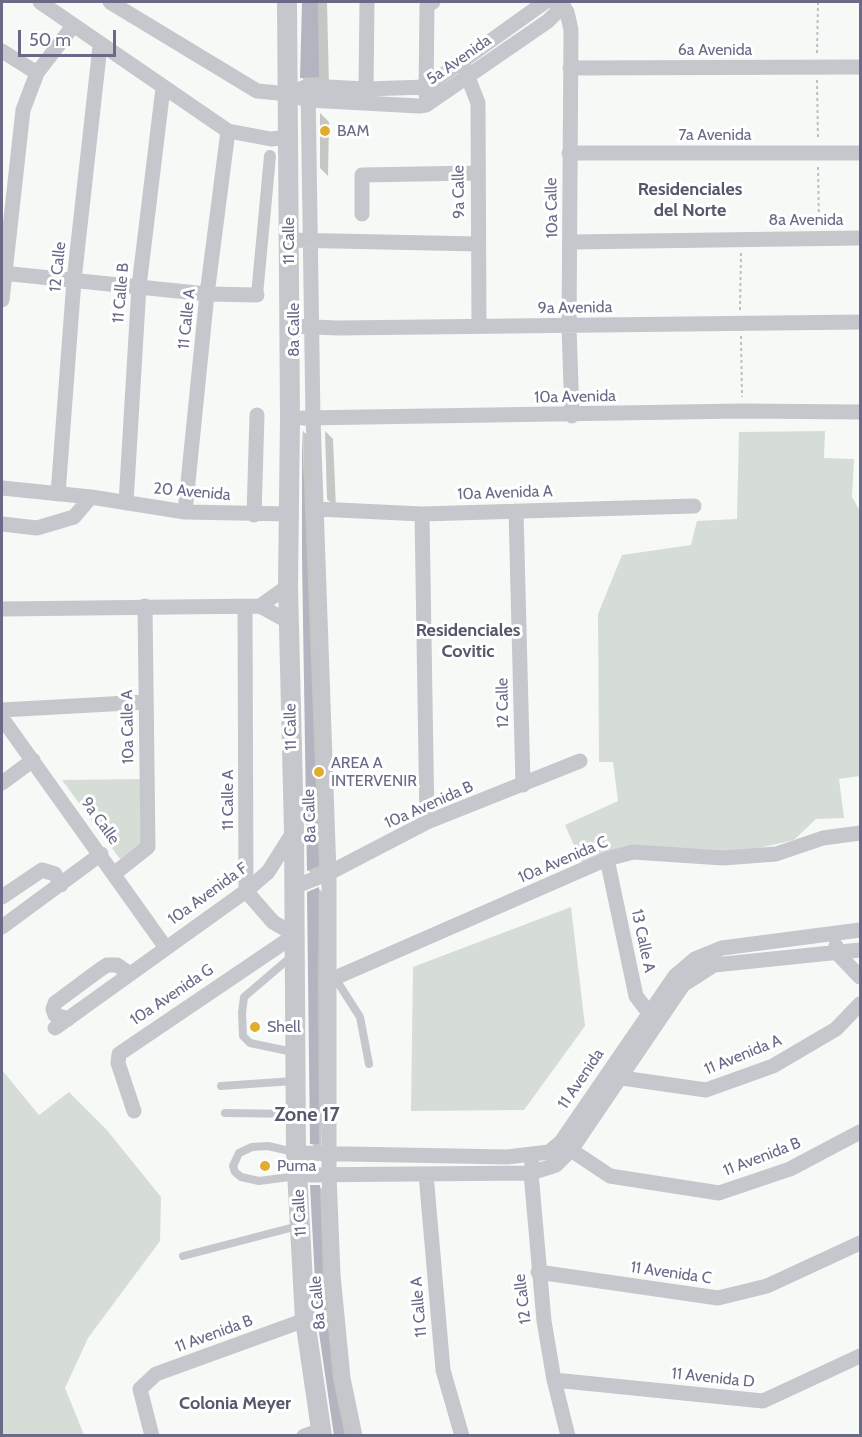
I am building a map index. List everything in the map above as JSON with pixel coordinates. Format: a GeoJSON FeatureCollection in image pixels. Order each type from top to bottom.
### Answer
{"type":"FeatureCollection","features":[{"type":"Feature","properties":{"kind":"street"},"geometry":{"type":"LineString","coordinates":[[40,2],[100,46],[228,130],[271,139],[290,137]]}},
{"type":"Feature","properties":{"kind":"street","name":"5a Avenida"},"geometry":{"type":"LineString","coordinates":[[110,2],[257,91],[426,105],[465,68],[545,2]]}},
{"type":"Feature","properties":{"kind":"street"},"geometry":{"type":"LineString","coordinates":[[366,2],[366,89]]}},
{"type":"Feature","properties":{"kind":"street"},"geometry":{"type":"LineString","coordinates":[[426,105],[427,6],[433,2]]}},
{"type":"Feature","properties":{"kind":"street","name":"5a Avenida"},"geometry":{"type":"LineString","coordinates":[[302,93],[426,87],[465,68],[548,21],[557,12],[560,2]]}},
{"type":"Feature","properties":{"kind":"street","name":"10a Calle"},"geometry":{"type":"LineString","coordinates":[[560,2],[567,12],[571,30],[569,327],[572,416]]}},
{"type":"Feature","properties":{"kind":"street","name":"11 Calle"},"geometry":{"type":"LineString","coordinates":[[290,7],[302,93],[290,137],[288,240],[290,326],[288,586],[294,831],[296,1152],[305,1320],[316,1434]]}},
{"type":"Feature","properties":{"kind":"street"},"geometry":{"type":"LineString","coordinates":[[2,300],[3,274],[23,110],[37,73],[73,26]]}},
{"type":"Feature","properties":{"kind":"street","name":"12 Calle"},"geometry":{"type":"LineString","coordinates":[[58,494],[74,280],[100,46]]}},
{"type":"Feature","properties":{"kind":"street"},"geometry":{"type":"LineString","coordinates":[[2,51],[37,73]]}},
{"type":"Feature","properties":{"kind":"street","name":"6a Avenida"},"geometry":{"type":"LineString","coordinates":[[570,68],[861,67]]}},
{"type":"Feature","properties":{"kind":"street","name":"9a Calle"},"geometry":{"type":"LineString","coordinates":[[465,68],[478,103],[476,173],[479,326]]}},
{"type":"Feature","properties":{"kind":"street","name":"11 Calle B"},"geometry":{"type":"LineString","coordinates":[[126,503],[139,286],[163,88]]}},
{"type":"Feature","properties":{"kind":"street","name":"8a Calle"},"geometry":{"type":"LineString","coordinates":[[302,93],[312,240],[313,418],[332,980],[328,1175],[333,1275],[342,1378],[355,1436]]}},
{"type":"Feature","properties":{"kind":"street","name":"11 Calle A"},"geometry":{"type":"LineString","coordinates":[[185,512],[207,294],[228,130]]}},
{"type":"Feature","properties":{"kind":"street","name":"7a Avenida"},"geometry":{"type":"LineString","coordinates":[[570,153],[861,153]]}},
{"type":"Feature","properties":{"kind":"street"},"geometry":{"type":"LineString","coordinates":[[3,274],[207,294],[257,295],[270,156]]}},
{"type":"Feature","properties":{"kind":"street"},"geometry":{"type":"LineString","coordinates":[[362,214],[362,175],[476,173]]}},
{"type":"Feature","properties":{"kind":"street","name":"8a Avenida"},"geometry":{"type":"LineString","coordinates":[[571,242],[861,238]]}},
{"type":"Feature","properties":{"kind":"street"},"geometry":{"type":"LineString","coordinates":[[288,240],[478,244]]}},
{"type":"Feature","properties":{"kind":"street","name":"9a Avenida"},"geometry":{"type":"LineString","coordinates":[[290,326],[569,327],[740,322],[861,322]]}},
{"type":"Feature","properties":{"kind":"street","name":"10a Avenida"},"geometry":{"type":"LineString","coordinates":[[290,418],[572,416],[742,411],[861,412]]}},
{"type":"Feature","properties":{"kind":"street"},"geometry":{"type":"LineString","coordinates":[[254,515],[257,416]]}},
{"type":"Feature","properties":{"kind":"street","name":"20 Avenida"},"geometry":{"type":"LineString","coordinates":[[2,488],[92,497],[185,512],[290,514]]}},
{"type":"Feature","properties":{"kind":"street"},"geometry":{"type":"LineString","coordinates":[[2,524],[37,528],[74,517],[92,497]]}},
{"type":"Feature","properties":{"kind":"street","name":"10a Avenida A"},"geometry":{"type":"LineString","coordinates":[[317,508],[422,514],[694,506]]}},
{"type":"Feature","properties":{"kind":"street","name":"12 Calle"},"geometry":{"type":"LineString","coordinates":[[516,511],[523,785]]}},
{"type":"Feature","properties":{"kind":"street"},"geometry":{"type":"LineString","coordinates":[[422,514],[427,822]]}},
{"type":"Feature","properties":{"kind":"street"},"geometry":{"type":"LineString","coordinates":[[253,606],[288,586]]}},
{"type":"Feature","properties":{"kind":"street","name":"10a Calle A"},"geometry":{"type":"LineString","coordinates":[[115,873],[148,847],[145,606]]}},
{"type":"Feature","properties":{"kind":"street"},"geometry":{"type":"LineString","coordinates":[[2,609],[253,606],[289,622]]}},
{"type":"Feature","properties":{"kind":"street","name":"11 Calle A"},"geometry":{"type":"LineString","coordinates":[[246,891],[253,606]]}},
{"type":"Feature","properties":{"kind":"street"},"geometry":{"type":"LineString","coordinates":[[2,710],[146,702]]}},
{"type":"Feature","properties":{"kind":"street","name":"9a Calle"},"geometry":{"type":"LineString","coordinates":[[2,718],[115,873],[166,948]]}},
{"type":"Feature","properties":{"kind":"street"},"geometry":{"type":"LineString","coordinates":[[2,783],[33,760]]}},
{"type":"Feature","properties":{"kind":"street","name":"10a Avenida B"},"geometry":{"type":"LineString","coordinates":[[294,887],[329,873],[427,822],[580,761]]}},
{"type":"Feature","properties":{"kind":"street","name":"10a Avenida F"},"geometry":{"type":"LineString","coordinates":[[55,1028],[246,891],[268,872],[294,831]]}},
{"type":"Feature","properties":{"kind":"street","name":"10a Avenida C"},"geometry":{"type":"LineString","coordinates":[[332,980],[607,859],[633,852],[723,858],[776,854],[823,838],[861,833]]}},
{"type":"Feature","properties":{"kind":"street"},"geometry":{"type":"LineString","coordinates":[[2,927],[101,854]]}},
{"type":"Feature","properties":{"kind":"street","name":"13 Calle A"},"geometry":{"type":"LineString","coordinates":[[607,859],[636,996],[652,1019]]}},
{"type":"Feature","properties":{"kind":"street"},"geometry":{"type":"LineString","coordinates":[[2,897],[42,870],[55,874],[61,885]]}},
{"type":"Feature","properties":{"kind":"street"},"geometry":{"type":"LineString","coordinates":[[246,891],[295,944]]}},
{"type":"Feature","properties":{"kind":"street","name":"11 Avenida"},"geometry":{"type":"LineString","coordinates":[[298,1175],[531,1173],[555,1165],[571,1150],[622,1078],[675,976],[695,959],[722,948],[861,930]]}},
{"type":"Feature","properties":{"kind":"street"},"geometry":{"type":"LineString","coordinates":[[833,934],[837,953],[861,977]]}},
{"type":"Feature","properties":{"kind":"street","name":"10a Avenida G"},"geometry":{"type":"LineString","coordinates":[[134,1111],[118,1063],[119,1054],[295,944]]}},
{"type":"Feature","properties":{"kind":"street","name":"11 Avenida"},"geometry":{"type":"LineString","coordinates":[[296,1152],[534,1156],[549,1152],[561,1142],[652,1019],[683,985],[714,965],[861,950]]}},
{"type":"Feature","properties":{"kind":"street"},"geometry":{"type":"LineString","coordinates":[[68,1019],[55,1015],[53,1009],[55,1003],[98,971],[107,965],[117,965],[130,974]]}},
{"type":"Feature","properties":{"kind":"street","name":"11 Avenida A"},"geometry":{"type":"LineString","coordinates":[[622,1078],[706,1090],[773,1066],[836,1029],[861,1004]]}},
{"type":"Feature","properties":{"kind":"street","name":"11 Avenida B"},"geometry":{"type":"LineString","coordinates":[[571,1150],[610,1176],[719,1193],[790,1169],[861,1132]]}},
{"type":"Feature","properties":{"kind":"street","name":"12 Calle"},"geometry":{"type":"LineString","coordinates":[[534,1156],[531,1173],[538,1272],[554,1380],[568,1436]]}},
{"type":"Feature","properties":{"kind":"street","name":"11 Calle A"},"geometry":{"type":"LineString","coordinates":[[426,1174],[442,1361],[462,1436]]}},
{"type":"Feature","properties":{"kind":"street","name":"11 Avenida C"},"geometry":{"type":"LineString","coordinates":[[538,1272],[718,1298],[767,1286],[861,1243]]}},
{"type":"Feature","properties":{"kind":"street","name":"11 Avenida B"},"geometry":{"type":"LineString","coordinates":[[152,1436],[140,1389],[156,1374],[305,1320]]}},
{"type":"Feature","properties":{"kind":"street","name":"11 Avenida D"},"geometry":{"type":"LineString","coordinates":[[554,1380],[763,1401],[861,1356]]}},
{"type":"Feature","properties":{"kind":"lane"},"geometry":{"type":"LineString","coordinates":[[295,944],[244,997],[242,1013],[243,1036],[250,1043],[295,1052]]}},
{"type":"Feature","properties":{"kind":"lane"},"geometry":{"type":"LineString","coordinates":[[332,980],[360,1017],[369,1064]]}},
{"type":"Feature","properties":{"kind":"lane"},"geometry":{"type":"LineString","coordinates":[[221,1086],[295,1081]]}},
{"type":"Feature","properties":{"kind":"lane"},"geometry":{"type":"LineString","coordinates":[[225,1113],[296,1114]]}},
{"type":"Feature","properties":{"kind":"lane"},"geometry":{"type":"LineString","coordinates":[[296,1152],[268,1146],[252,1147],[239,1153],[233,1166],[235,1172],[241,1177],[260,1181],[298,1175]]}},
{"type":"Feature","properties":{"kind":"lane"},"geometry":{"type":"LineString","coordinates":[[183,1256],[300,1225]]}},
{"type":"Feature","properties":{"kind":"path"},"geometry":{"type":"LineString","coordinates":[[818,2],[819,239]]}},
{"type":"Feature","properties":{"kind":"shaded area"},"geometry":{"type":"Polygon","coordinates":[[[825,431],[824,458],[854,459],[852,497],[860,511],[860,776],[839,779],[844,818],[816,819],[794,840],[724,856],[615,853],[584,868],[565,825],[618,801],[613,762],[599,762],[598,614],[622,555],[691,545],[697,521],[737,519],[739,432],[825,431]]]}},
{"type":"Feature","properties":{"kind":"shaded area"},"geometry":{"type":"Polygon","coordinates":[[[143,779],[144,842],[120,859],[62,780],[143,779]]]}},
{"type":"Feature","properties":{"kind":"shaded area"},"geometry":{"type":"Polygon","coordinates":[[[571,907],[585,1026],[524,1110],[411,1111],[413,967],[571,907]]]}},
{"type":"Feature","properties":{"kind":"shaded area"},"geometry":{"type":"Polygon","coordinates":[[[2,1070],[39,1115],[69,1092],[106,1129],[161,1197],[160,1241],[88,1338],[65,1388],[84,1435],[2,1435],[2,1070]]]}},
{"type":"Feature","properties":{"kind":"building"},"geometry":{"type":"Polygon","coordinates":[[[302,2],[318,2],[319,77],[300,78],[302,2]]]}},
{"type":"Feature","properties":{"kind":"building"},"geometry":{"type":"Polygon","coordinates":[[[302,428],[319,866],[307,871],[302,557],[302,428]]]}},
{"type":"Feature","properties":{"kind":"building"},"geometry":{"type":"Polygon","coordinates":[[[319,887],[319,1144],[310,1144],[307,892],[319,887]]]}},
{"type":"Feature","properties":{"kind":"building"},"geometry":{"type":"Polygon","coordinates":[[[310,1185],[320,1185],[323,1276],[333,1379],[345,1436],[334,1436],[317,1319],[310,1185]]]}},
{"type":"Feature","properties":{"kind":"place","name":"BAM"},"geometry":{"type":"Point","coordinates":[325,131]}},
{"type":"Feature","properties":{"kind":"place","name":"AREA A INTERVENIR"},"geometry":{"type":"Point","coordinates":[319,772]}},
{"type":"Feature","properties":{"kind":"place","name":"Shell"},"geometry":{"type":"Point","coordinates":[255,1027]}},
{"type":"Feature","properties":{"kind":"place","name":"Puma"},"geometry":{"type":"Point","coordinates":[265,1166]}},
{"type":"Feature","properties":{"kind":"district","name":"Residenciales del Norte"},"geometry":{"type":"Point","coordinates":[690,200]}},
{"type":"Feature","properties":{"kind":"district","name":"Residenciales Covitic"},"geometry":{"type":"Point","coordinates":[468,641]}},
{"type":"Feature","properties":{"kind":"district","name":"Zone 17"},"geometry":{"type":"Point","coordinates":[307,1115]}},
{"type":"Feature","properties":{"kind":"district","name":"Colonia Meyer"},"geometry":{"type":"Point","coordinates":[235,1404]}}]}
